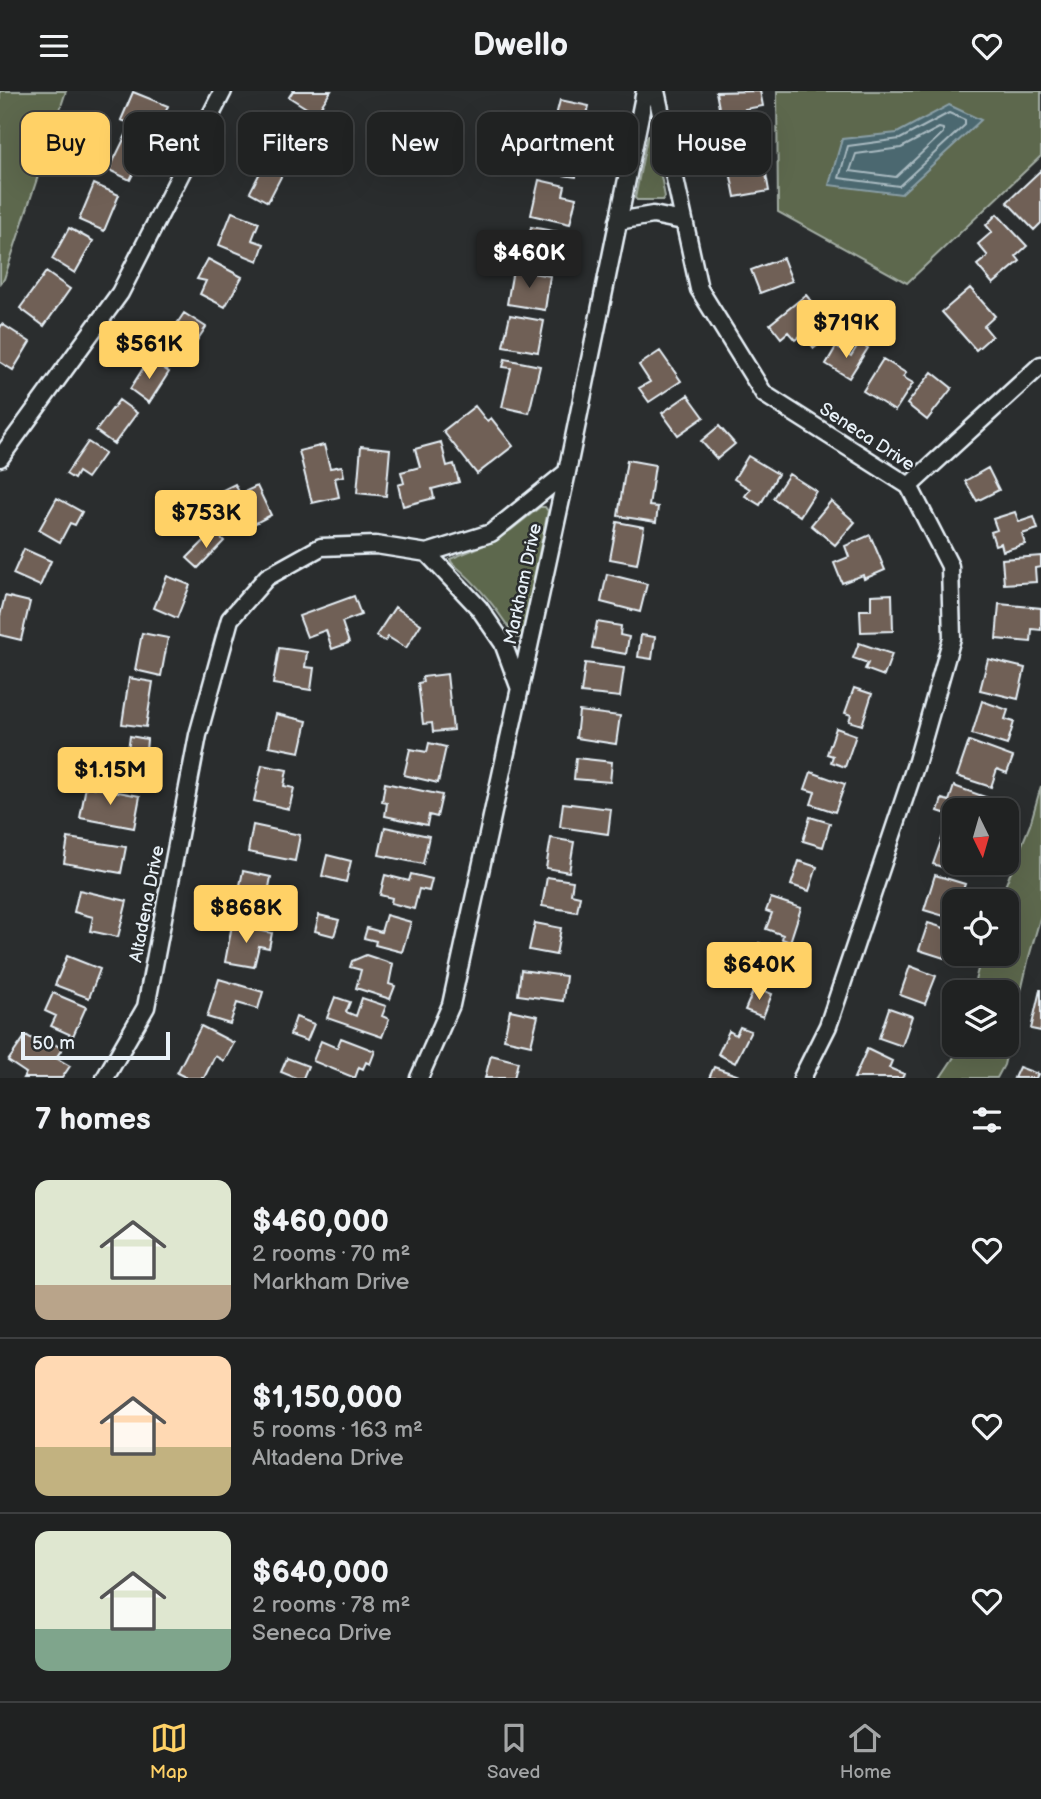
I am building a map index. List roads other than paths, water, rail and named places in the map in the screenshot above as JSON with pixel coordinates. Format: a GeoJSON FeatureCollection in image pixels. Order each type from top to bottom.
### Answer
{"type":"FeatureCollection","features":[{"type":"Feature","properties":{"kind":"street"},"geometry":{"type":"LineString","coordinates":[[0,458],[120,293],[223,91]]}},
{"type":"Feature","properties":{"kind":"street","name":"Markham Drive"},"geometry":{"type":"LineString","coordinates":[[419,1078],[451,1005],[567,472],[645,91]]}},
{"type":"Feature","properties":{"kind":"street","name":"Seneca Drive"},"geometry":{"type":"LineString","coordinates":[[656,91],[682,221],[699,289],[764,394],[909,486],[950,566],[952,638],[917,761],[832,1013],[802,1078]]}},
{"type":"Feature","properties":{"kind":"street"},"geometry":{"type":"LineString","coordinates":[[618,221],[653,215],[682,221]]}},
{"type":"Feature","properties":{"kind":"street"},"geometry":{"type":"LineString","coordinates":[[909,486],[1041,365]]}},
{"type":"Feature","properties":{"kind":"street","name":"Altadena Drive"},"geometry":{"type":"LineString","coordinates":[[104,1078],[146,1007],[198,735],[230,619],[267,577],[321,547],[376,545],[427,553],[491,533],[567,472]]}},
{"type":"Feature","properties":{"kind":"street"},"geometry":{"type":"LineString","coordinates":[[427,553],[479,608],[503,643],[520,689]]}},
{"type":"Feature","properties":{"kind":"water"},"geometry":{"type":"Polygon","coordinates":[[[949,105],[981,120],[901,194],[829,185],[842,139],[897,133],[949,105]]]}}]}
